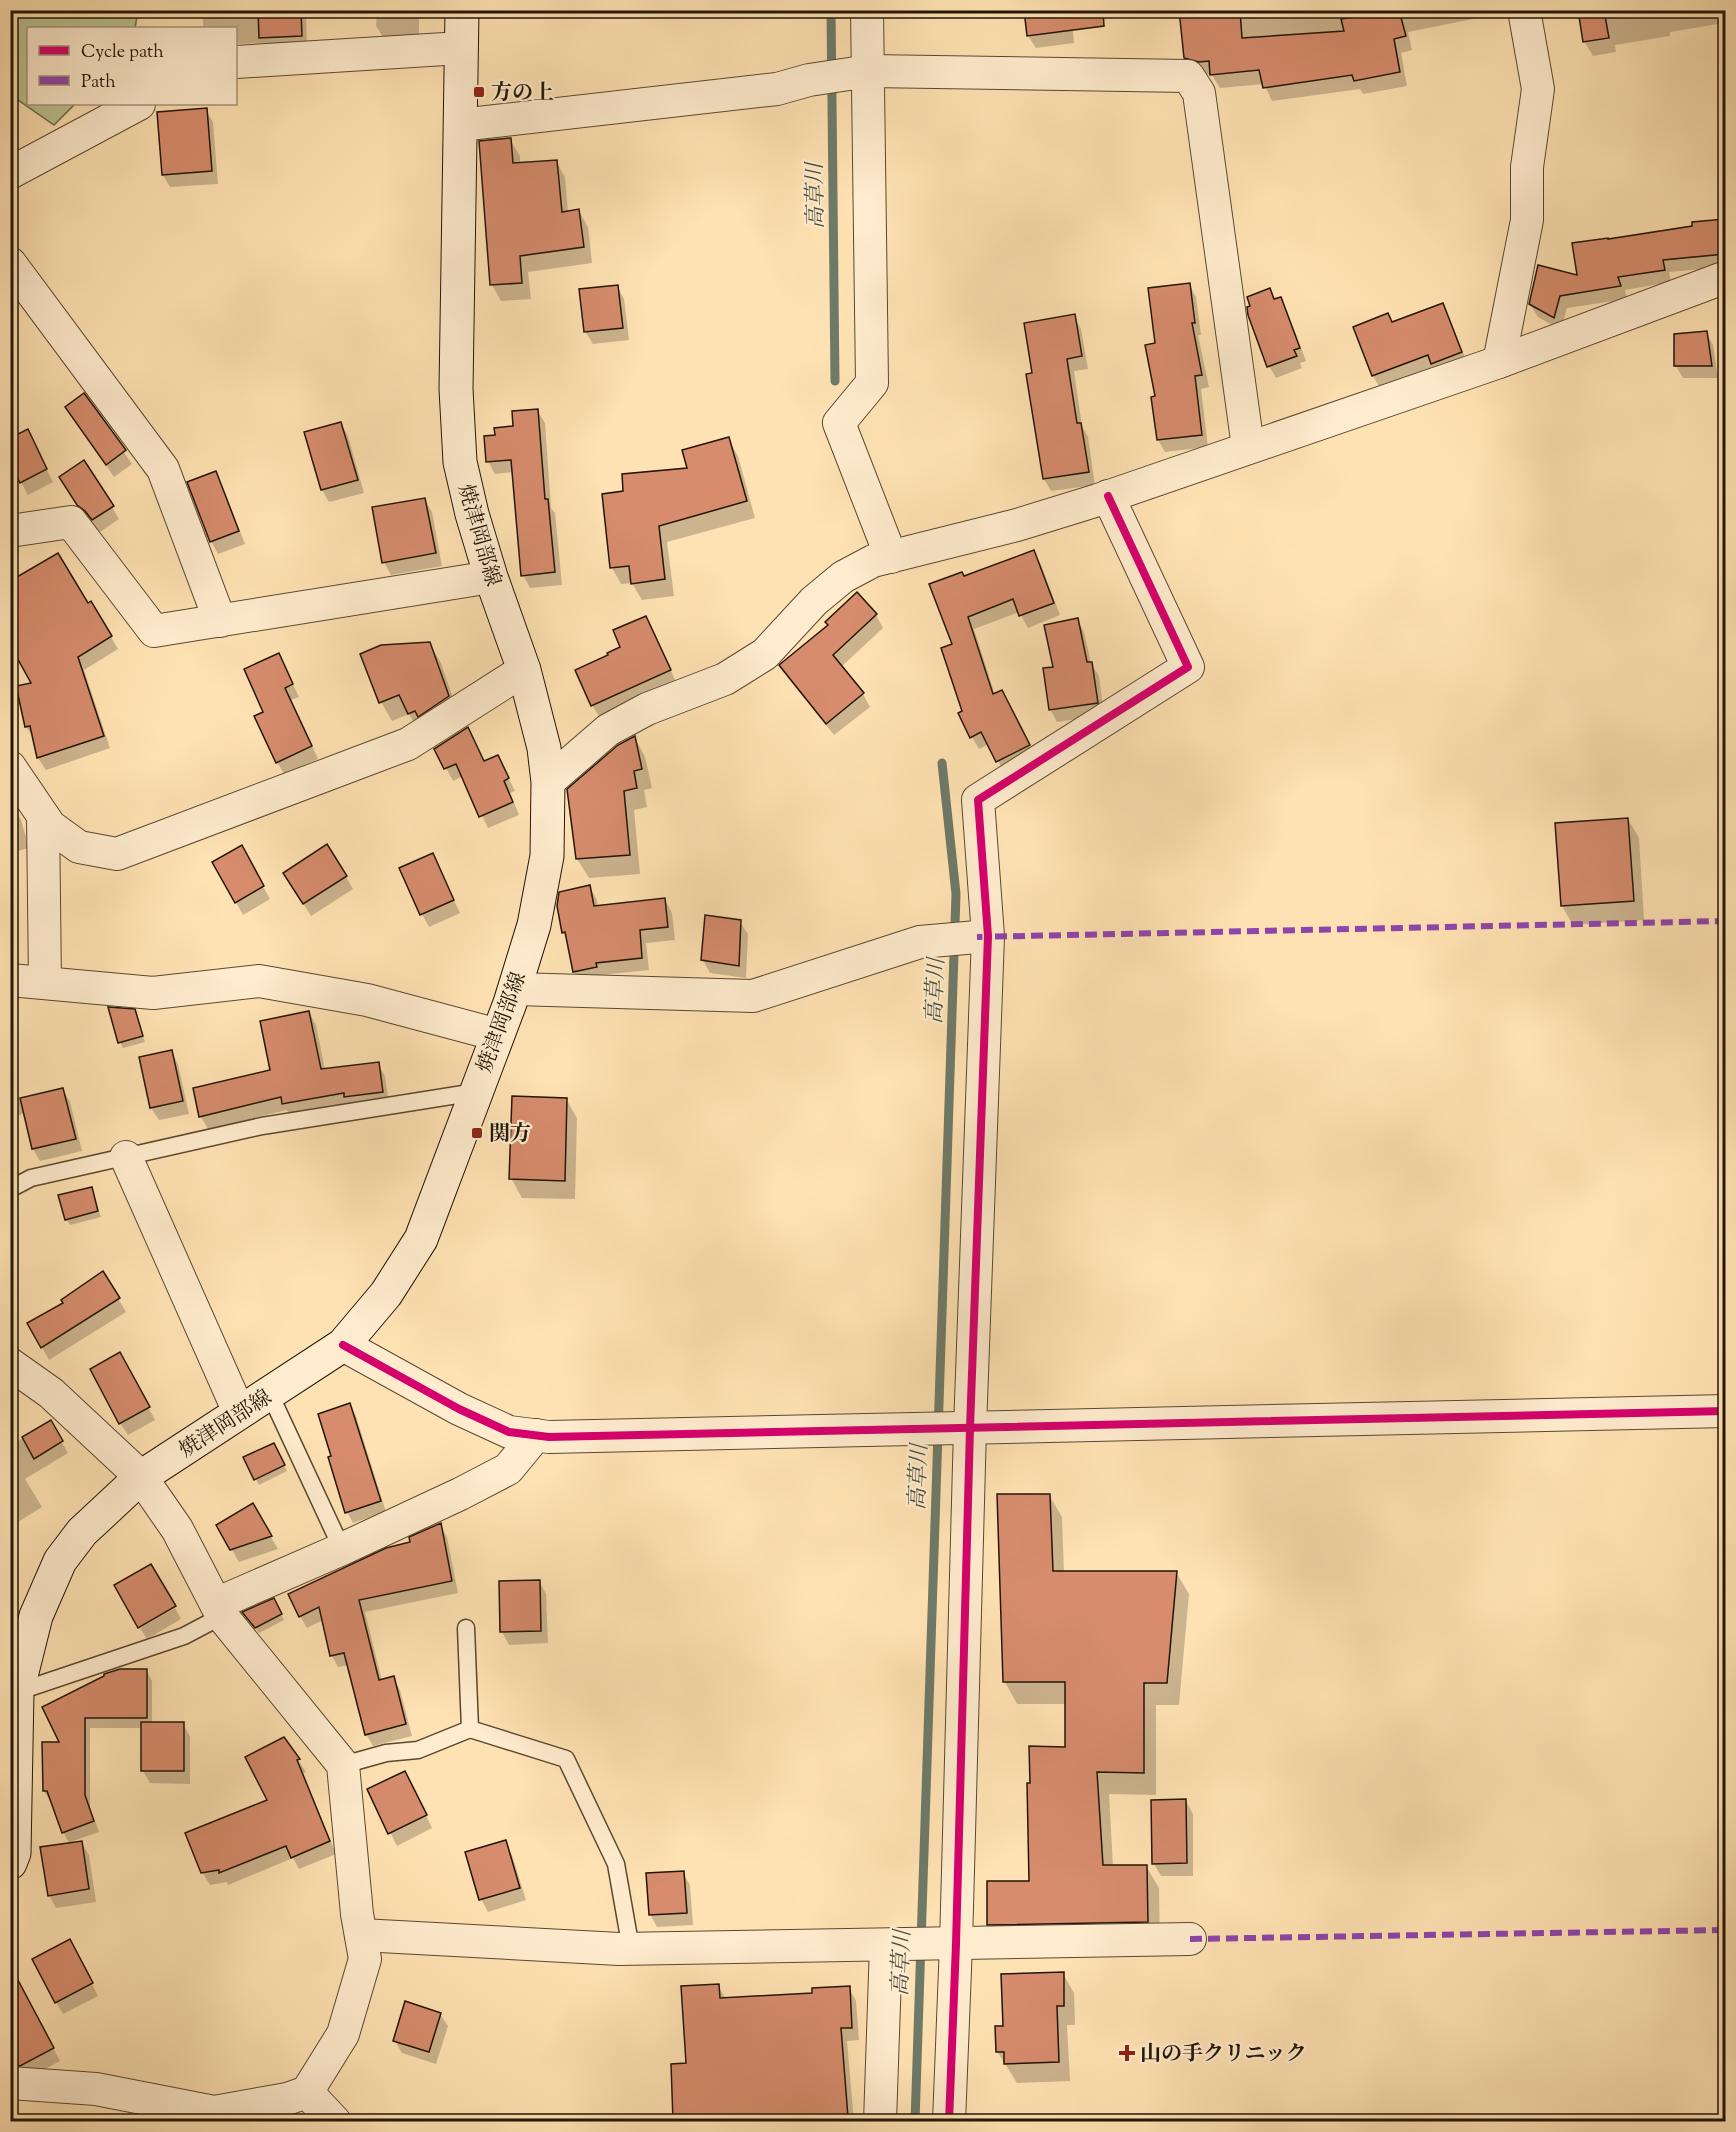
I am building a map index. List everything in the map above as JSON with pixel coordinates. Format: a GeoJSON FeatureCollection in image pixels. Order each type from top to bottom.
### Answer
{"type":"FeatureCollection","features":[{"type":"Feature","properties":{"kind":"main road","name":"焼津岡部線"},"geometry":{"type":"LineString","coordinates":[[10,1863],[14,1853],[14,1721],[36,1616],[60,1561],[82,1532],[141,1477],[344,1345],[386,1294],[421,1239],[515,989],[534,924],[547,856],[548,782],[544,748],[524,670],[491,578],[472,514],[460,462],[456,389],[462,10]]}},
{"type":"Feature","properties":{"kind":"street"},"geometry":{"type":"LineString","coordinates":[[867,10],[857,73],[872,383],[839,423],[891,557]]}},
{"type":"Feature","properties":{"kind":"street"},"geometry":{"type":"LineString","coordinates":[[1499,362],[1527,220],[1527,167],[1538,89],[1524,10]]}},
{"type":"Feature","properties":{"kind":"street"},"geometry":{"type":"LineString","coordinates":[[237,62],[461,48]]}},
{"type":"Feature","properties":{"kind":"street"},"geometry":{"type":"LineString","coordinates":[[460,125],[777,89],[809,80],[857,73],[1188,76],[1199,93],[1248,447]]}},
{"type":"Feature","properties":{"kind":"street"},"geometry":{"type":"LineString","coordinates":[[10,173],[137,105]]}},
{"type":"Feature","properties":{"kind":"street"},"geometry":{"type":"LineString","coordinates":[[10,263],[163,469],[220,621]]}},
{"type":"Feature","properties":{"kind":"street"},"geometry":{"type":"LineString","coordinates":[[548,782],[608,730],[647,709],[725,679],[765,654],[814,601],[843,577],[873,561],[1017,525],[1108,496],[1499,362],[1725,277]]}},
{"type":"Feature","properties":{"kind":"street"},"geometry":{"type":"LineString","coordinates":[[949,2121],[948,1944],[965,1428],[988,936],[978,800],[1188,667],[1108,496]]}},
{"type":"Feature","properties":{"kind":"street"},"geometry":{"type":"LineString","coordinates":[[10,531],[71,522],[154,631],[491,578]]}},
{"type":"Feature","properties":{"kind":"street"},"geometry":{"type":"LineString","coordinates":[[10,767],[50,826],[79,848],[117,854],[408,744],[524,670]]}},
{"type":"Feature","properties":{"kind":"street"},"geometry":{"type":"LineString","coordinates":[[43,816],[45,983]]}},
{"type":"Feature","properties":{"kind":"street"},"geometry":{"type":"LineString","coordinates":[[515,989],[753,996],[920,942],[977,937]]}},
{"type":"Feature","properties":{"kind":"street"},"geometry":{"type":"LineString","coordinates":[[10,980],[153,993],[259,981],[367,1000],[498,1035]]}},
{"type":"Feature","properties":{"kind":"street"},"geometry":{"type":"LineString","coordinates":[[126,1157],[239,1413]]}},
{"type":"Feature","properties":{"kind":"street"},"geometry":{"type":"LineString","coordinates":[[344,1345],[459,1409],[509,1432],[561,1437],[1725,1411]]}},
{"type":"Feature","properties":{"kind":"street"},"geometry":{"type":"LineString","coordinates":[[10,1364],[51,1393],[141,1477],[177,1529],[219,1610],[342,1765],[357,1914],[365,1959],[343,2034],[307,2092],[287,2099],[214,2112],[96,2089],[10,2083]]}},
{"type":"Feature","properties":{"kind":"street"},"geometry":{"type":"LineString","coordinates":[[219,1610],[508,1469],[536,1435]]}},
{"type":"Feature","properties":{"kind":"street"},"geometry":{"type":"LineString","coordinates":[[361,1935],[631,1949],[1190,1940]]}},
{"type":"Feature","properties":{"kind":"street"},"geometry":{"type":"LineString","coordinates":[[880,2121],[892,1945]]}},
{"type":"Feature","properties":{"kind":"street"},"geometry":{"type":"LineString","coordinates":[[307,2092],[336,2121]]}},
{"type":"Feature","properties":{"kind":"lane"},"geometry":{"type":"LineString","coordinates":[[10,1189],[31,1178],[262,1126],[476,1092]]}},
{"type":"Feature","properties":{"kind":"lane"},"geometry":{"type":"LineString","coordinates":[[270,1394],[342,1549]]}},
{"type":"Feature","properties":{"kind":"lane"},"geometry":{"type":"LineString","coordinates":[[14,1721],[184,1636],[219,1610]]}},
{"type":"Feature","properties":{"kind":"lane"},"geometry":{"type":"LineString","coordinates":[[466,1628],[470,1730]]}},
{"type":"Feature","properties":{"kind":"lane"},"geometry":{"type":"LineString","coordinates":[[342,1765],[386,1753],[418,1750],[470,1730],[566,1759],[616,1864],[631,1949]]}},
{"type":"Feature","properties":{"kind":"green space"},"geometry":{"type":"Polygon","coordinates":[[[11,10],[138,10],[135,27],[27,27],[27,105],[74,105],[54,125],[11,95],[11,10]]]}},
{"type":"Feature","properties":{"kind":"building"},"geometry":{"type":"Polygon","coordinates":[[[258,10],[301,10],[302,36],[259,38],[258,10]]]}},
{"type":"Feature","properties":{"kind":"building"},"geometry":{"type":"Polygon","coordinates":[[[1024,10],[1103,10],[1104,26],[1027,36],[1024,10]]]}},
{"type":"Feature","properties":{"kind":"building"},"geometry":{"type":"Polygon","coordinates":[[[1179,10],[1240,10],[1242,38],[1344,31],[1341,19],[1399,10],[1406,36],[1394,39],[1400,72],[1354,81],[1352,75],[1263,88],[1259,70],[1210,75],[1209,61],[1199,62],[1184,58],[1179,10]]]}},
{"type":"Feature","properties":{"kind":"building"},"geometry":{"type":"Polygon","coordinates":[[[1578,10],[1604,10],[1609,38],[1583,42],[1578,10]]]}},
{"type":"Feature","properties":{"kind":"building"},"geometry":{"type":"Polygon","coordinates":[[[207,108],[212,171],[162,175],[157,112],[207,108]]]}},
{"type":"Feature","properties":{"kind":"building"},"geometry":{"type":"Polygon","coordinates":[[[511,138],[513,163],[557,160],[562,212],[579,209],[584,247],[520,256],[522,283],[490,285],[479,141],[511,138]]]}},
{"type":"Feature","properties":{"kind":"building"},"geometry":{"type":"Polygon","coordinates":[[[1725,219],[1725,254],[1663,260],[1665,270],[1618,277],[1621,286],[1560,296],[1554,318],[1529,304],[1538,265],[1577,275],[1572,243],[1692,226],[1692,222],[1725,219]]]}},
{"type":"Feature","properties":{"kind":"building"},"geometry":{"type":"Polygon","coordinates":[[[1190,283],[1195,323],[1192,323],[1202,375],[1195,376],[1202,435],[1157,440],[1151,397],[1155,396],[1145,345],[1155,343],[1148,288],[1190,283]]]}},
{"type":"Feature","properties":{"kind":"building"},"geometry":{"type":"Polygon","coordinates":[[[618,285],[623,328],[584,332],[579,289],[618,285]]]}},
{"type":"Feature","properties":{"kind":"building"},"geometry":{"type":"Polygon","coordinates":[[[1270,288],[1274,299],[1281,297],[1300,348],[1294,350],[1297,356],[1267,367],[1248,315],[1247,307],[1250,306],[1247,297],[1270,288]]]}},
{"type":"Feature","properties":{"kind":"building"},"geometry":{"type":"Polygon","coordinates":[[[1443,303],[1462,352],[1431,364],[1428,355],[1372,376],[1353,327],[1388,313],[1392,322],[1443,303]]]}},
{"type":"Feature","properties":{"kind":"building"},"geometry":{"type":"Polygon","coordinates":[[[1075,314],[1082,356],[1067,359],[1077,423],[1081,423],[1089,472],[1043,479],[1026,374],[1032,373],[1024,323],[1075,314]]]}},
{"type":"Feature","properties":{"kind":"building"},"geometry":{"type":"Polygon","coordinates":[[[1707,331],[1712,366],[1674,366],[1674,334],[1707,331]]]}},
{"type":"Feature","properties":{"kind":"building"},"geometry":{"type":"Polygon","coordinates":[[[84,393],[126,450],[106,465],[65,407],[84,393]]]}},
{"type":"Feature","properties":{"kind":"building"},"geometry":{"type":"Polygon","coordinates":[[[538,409],[545,499],[548,499],[555,572],[521,576],[511,460],[486,462],[484,436],[495,435],[494,428],[513,426],[512,411],[538,409]]]}},
{"type":"Feature","properties":{"kind":"building"},"geometry":{"type":"Polygon","coordinates":[[[341,422],[358,480],[321,490],[304,432],[341,422]]]}},
{"type":"Feature","properties":{"kind":"building"},"geometry":{"type":"Polygon","coordinates":[[[28,429],[47,469],[20,483],[10,464],[10,438],[28,429]]]}},
{"type":"Feature","properties":{"kind":"building"},"geometry":{"type":"Polygon","coordinates":[[[729,437],[747,501],[659,526],[665,579],[631,584],[629,566],[610,568],[602,494],[623,491],[622,474],[687,468],[682,450],[729,437]]]}},
{"type":"Feature","properties":{"kind":"building"},"geometry":{"type":"Polygon","coordinates":[[[84,460],[114,506],[92,520],[77,505],[59,477],[84,460]]]}},
{"type":"Feature","properties":{"kind":"building"},"geometry":{"type":"Polygon","coordinates":[[[216,471],[239,531],[210,542],[187,482],[216,471]]]}},
{"type":"Feature","properties":{"kind":"building"},"geometry":{"type":"Polygon","coordinates":[[[425,498],[436,553],[382,563],[372,507],[425,498]]]}},
{"type":"Feature","properties":{"kind":"building"},"geometry":{"type":"Polygon","coordinates":[[[1034,550],[1054,603],[1019,616],[1013,599],[968,617],[993,694],[1002,690],[1030,745],[996,762],[981,732],[970,738],[958,713],[962,711],[941,648],[952,644],[929,584],[962,572],[964,576],[1034,550]]]}},
{"type":"Feature","properties":{"kind":"building"},"geometry":{"type":"Polygon","coordinates":[[[58,553],[88,603],[91,601],[112,636],[78,657],[104,736],[37,758],[30,726],[25,727],[16,686],[31,683],[10,645],[10,581],[58,553]]]}},
{"type":"Feature","properties":{"kind":"building"},"geometry":{"type":"Polygon","coordinates":[[[857,592],[877,614],[833,655],[864,693],[826,724],[779,665],[828,625],[825,622],[857,592]]]}},
{"type":"Feature","properties":{"kind":"building"},"geometry":{"type":"Polygon","coordinates":[[[646,616],[671,670],[591,706],[575,670],[620,647],[613,630],[646,616]]]}},
{"type":"Feature","properties":{"kind":"building"},"geometry":{"type":"Polygon","coordinates":[[[1078,618],[1087,662],[1092,662],[1098,703],[1049,710],[1043,668],[1053,667],[1044,625],[1078,618]]]}},
{"type":"Feature","properties":{"kind":"building"},"geometry":{"type":"Polygon","coordinates":[[[430,642],[449,696],[418,717],[415,711],[408,714],[399,695],[379,703],[360,654],[381,645],[430,642]]]}},
{"type":"Feature","properties":{"kind":"building"},"geometry":{"type":"Polygon","coordinates":[[[279,653],[293,684],[285,688],[312,746],[276,763],[254,716],[263,712],[244,669],[279,653]]]}},
{"type":"Feature","properties":{"kind":"building"},"geometry":{"type":"Polygon","coordinates":[[[468,727],[484,761],[498,755],[509,778],[504,781],[513,802],[479,817],[456,764],[444,769],[434,749],[468,727]]]}},
{"type":"Feature","properties":{"kind":"building"},"geometry":{"type":"Polygon","coordinates":[[[635,736],[642,769],[634,771],[637,788],[624,791],[630,855],[576,859],[567,789],[618,745],[635,736]]]}},
{"type":"Feature","properties":{"kind":"building"},"geometry":{"type":"Polygon","coordinates":[[[1628,818],[1634,901],[1561,906],[1555,823],[1628,818]]]}},
{"type":"Feature","properties":{"kind":"building"},"geometry":{"type":"Polygon","coordinates":[[[327,844],[347,876],[303,904],[283,873],[327,844]]]}},
{"type":"Feature","properties":{"kind":"building"},"geometry":{"type":"Polygon","coordinates":[[[242,845],[264,886],[235,903],[212,862],[242,845]]]}},
{"type":"Feature","properties":{"kind":"building"},"geometry":{"type":"Polygon","coordinates":[[[433,853],[454,900],[420,915],[399,868],[433,853]]]}},
{"type":"Feature","properties":{"kind":"building"},"geometry":{"type":"Polygon","coordinates":[[[590,885],[594,906],[665,898],[668,927],[640,930],[642,958],[596,963],[597,967],[573,972],[557,906],[559,892],[590,885]]]}},
{"type":"Feature","properties":{"kind":"building"},"geometry":{"type":"Polygon","coordinates":[[[705,915],[741,920],[739,966],[701,960],[705,915]]]}},
{"type":"Feature","properties":{"kind":"building"},"geometry":{"type":"Polygon","coordinates":[[[108,1007],[135,1009],[143,1036],[118,1043],[108,1007]]]}},
{"type":"Feature","properties":{"kind":"building"},"geometry":{"type":"Polygon","coordinates":[[[309,1011],[321,1069],[379,1062],[383,1092],[344,1097],[344,1093],[282,1104],[281,1097],[199,1117],[193,1088],[270,1070],[260,1021],[309,1011]]]}},
{"type":"Feature","properties":{"kind":"building"},"geometry":{"type":"Polygon","coordinates":[[[172,1050],[183,1101],[150,1108],[139,1057],[172,1050]]]}},
{"type":"Feature","properties":{"kind":"building"},"geometry":{"type":"Polygon","coordinates":[[[63,1088],[76,1139],[32,1149],[20,1098],[63,1088]]]}},
{"type":"Feature","properties":{"kind":"building"},"geometry":{"type":"Polygon","coordinates":[[[512,1096],[567,1098],[565,1181],[509,1179],[512,1096]]]}},
{"type":"Feature","properties":{"kind":"building"},"geometry":{"type":"Polygon","coordinates":[[[92,1187],[98,1211],[65,1220],[58,1195],[92,1187]]]}},
{"type":"Feature","properties":{"kind":"building"},"geometry":{"type":"Polygon","coordinates":[[[103,1271],[120,1298],[41,1348],[27,1323],[63,1303],[61,1300],[103,1271]]]}},
{"type":"Feature","properties":{"kind":"building"},"geometry":{"type":"Polygon","coordinates":[[[120,1352],[150,1407],[119,1424],[90,1369],[120,1352]]]}},
{"type":"Feature","properties":{"kind":"building"},"geometry":{"type":"Polygon","coordinates":[[[350,1403],[381,1501],[345,1513],[318,1414],[350,1403]]]}},
{"type":"Feature","properties":{"kind":"building"},"geometry":{"type":"Polygon","coordinates":[[[51,1420],[63,1441],[34,1459],[22,1437],[51,1420]]]}},
{"type":"Feature","properties":{"kind":"building"},"geometry":{"type":"Polygon","coordinates":[[[274,1443],[285,1465],[254,1480],[243,1457],[274,1443]]]}},
{"type":"Feature","properties":{"kind":"building"},"geometry":{"type":"Polygon","coordinates":[[[997,1494],[1050,1494],[1053,1571],[1177,1571],[1167,1683],[1144,1683],[1144,1773],[1097,1772],[1103,1865],[1147,1865],[1148,1922],[987,1925],[987,1881],[1029,1881],[1027,1783],[1030,1783],[1029,1746],[1065,1747],[1065,1682],[1003,1682],[997,1494]]]}},
{"type":"Feature","properties":{"kind":"building"},"geometry":{"type":"Polygon","coordinates":[[[253,1503],[272,1536],[230,1550],[216,1525],[253,1503]]]}},
{"type":"Feature","properties":{"kind":"building"},"geometry":{"type":"Polygon","coordinates":[[[441,1523],[452,1581],[359,1600],[379,1680],[394,1676],[406,1724],[365,1735],[344,1653],[330,1656],[319,1607],[299,1617],[288,1594],[386,1548],[410,1542],[409,1537],[441,1523]]]}},
{"type":"Feature","properties":{"kind":"building"},"geometry":{"type":"Polygon","coordinates":[[[151,1564],[176,1606],[138,1628],[114,1585],[151,1564]]]}},
{"type":"Feature","properties":{"kind":"building"},"geometry":{"type":"Polygon","coordinates":[[[540,1580],[541,1631],[500,1632],[499,1581],[540,1580]]]}},
{"type":"Feature","properties":{"kind":"building"},"geometry":{"type":"Polygon","coordinates":[[[274,1598],[282,1614],[255,1628],[242,1612],[274,1598]]]}},
{"type":"Feature","properties":{"kind":"building"},"geometry":{"type":"Polygon","coordinates":[[[120,1669],[147,1669],[147,1718],[85,1718],[85,1795],[94,1821],[62,1833],[47,1791],[43,1791],[42,1742],[59,1742],[42,1707],[104,1674],[120,1669]]]}},
{"type":"Feature","properties":{"kind":"building"},"geometry":{"type":"Polygon","coordinates":[[[141,1722],[184,1722],[184,1771],[141,1771],[141,1722]]]}},
{"type":"Feature","properties":{"kind":"building"},"geometry":{"type":"Polygon","coordinates":[[[284,1737],[300,1759],[297,1760],[330,1841],[291,1858],[286,1846],[219,1873],[219,1870],[201,1873],[185,1833],[267,1800],[245,1757],[284,1737]]]}},
{"type":"Feature","properties":{"kind":"building"},"geometry":{"type":"Polygon","coordinates":[[[405,1771],[427,1815],[388,1834],[367,1789],[405,1771]]]}},
{"type":"Feature","properties":{"kind":"building"},"geometry":{"type":"Polygon","coordinates":[[[1186,1799],[1187,1863],[1152,1864],[1151,1800],[1186,1799]]]}},
{"type":"Feature","properties":{"kind":"building"},"geometry":{"type":"Polygon","coordinates":[[[506,1840],[520,1888],[479,1900],[465,1852],[506,1840]]]}},
{"type":"Feature","properties":{"kind":"building"},"geometry":{"type":"Polygon","coordinates":[[[82,1841],[89,1889],[48,1896],[40,1847],[82,1841]]]}},
{"type":"Feature","properties":{"kind":"building"},"geometry":{"type":"Polygon","coordinates":[[[684,1871],[687,1913],[649,1915],[646,1873],[684,1871]]]}},
{"type":"Feature","properties":{"kind":"building"},"geometry":{"type":"Polygon","coordinates":[[[70,1939],[93,1983],[55,2003],[32,1959],[70,1939]]]}},
{"type":"Feature","properties":{"kind":"building"},"geometry":{"type":"Polygon","coordinates":[[[10,1965],[54,2048],[20,2066],[10,2054],[10,1965]]]}},
{"type":"Feature","properties":{"kind":"building"},"geometry":{"type":"Polygon","coordinates":[[[1064,1972],[1064,2006],[1057,2006],[1059,2062],[1004,2064],[1004,2052],[996,2052],[995,2026],[1003,2026],[1001,1974],[1064,1972]]]}},
{"type":"Feature","properties":{"kind":"building"},"geometry":{"type":"Polygon","coordinates":[[[719,1984],[720,1998],[812,1993],[812,1988],[850,1986],[852,2028],[841,2028],[848,2117],[783,2121],[673,2121],[671,2064],[686,2063],[681,1986],[719,1984]]]}},
{"type":"Feature","properties":{"kind":"building"},"geometry":{"type":"Polygon","coordinates":[[[405,2001],[441,2013],[429,2052],[393,2041],[405,2001]]]}},
{"type":"Feature","properties":{"kind":"waterway","name":"高草川"},"geometry":{"type":"LineString","coordinates":[[831,10],[835,381]]}},
{"type":"Feature","properties":{"kind":"waterway","name":"高草川"},"geometry":{"type":"LineString","coordinates":[[915,2122],[956,894],[942,763]]}},
{"type":"Feature","properties":{"kind":"marked path"},"geometry":{"type":"LineString","coordinates":[[977,937],[1726,921]]}},
{"type":"Feature","properties":{"kind":"marked path"},"geometry":{"type":"LineString","coordinates":[[1190,1939],[1726,1930]]}},
{"type":"Feature","properties":{"kind":"cycle path"},"geometry":{"type":"LineString","coordinates":[[949,2122],[970,1428],[988,936],[978,800],[1188,667],[1108,496]]}},
{"type":"Feature","properties":{"kind":"cycle path"},"geometry":{"type":"LineString","coordinates":[[343,1345],[459,1409],[509,1432],[549,1437],[1726,1411]]}},
{"type":"Feature","properties":{"kind":"place","name":"方の上"},"geometry":{"type":"Point","coordinates":[479,92]}},
{"type":"Feature","properties":{"kind":"place","name":"関方"},"geometry":{"type":"Point","coordinates":[477,1133]}},
{"type":"Feature","properties":{"kind":"place","name":"山の手クリニック"},"geometry":{"type":"Point","coordinates":[1127,2053]}}]}
